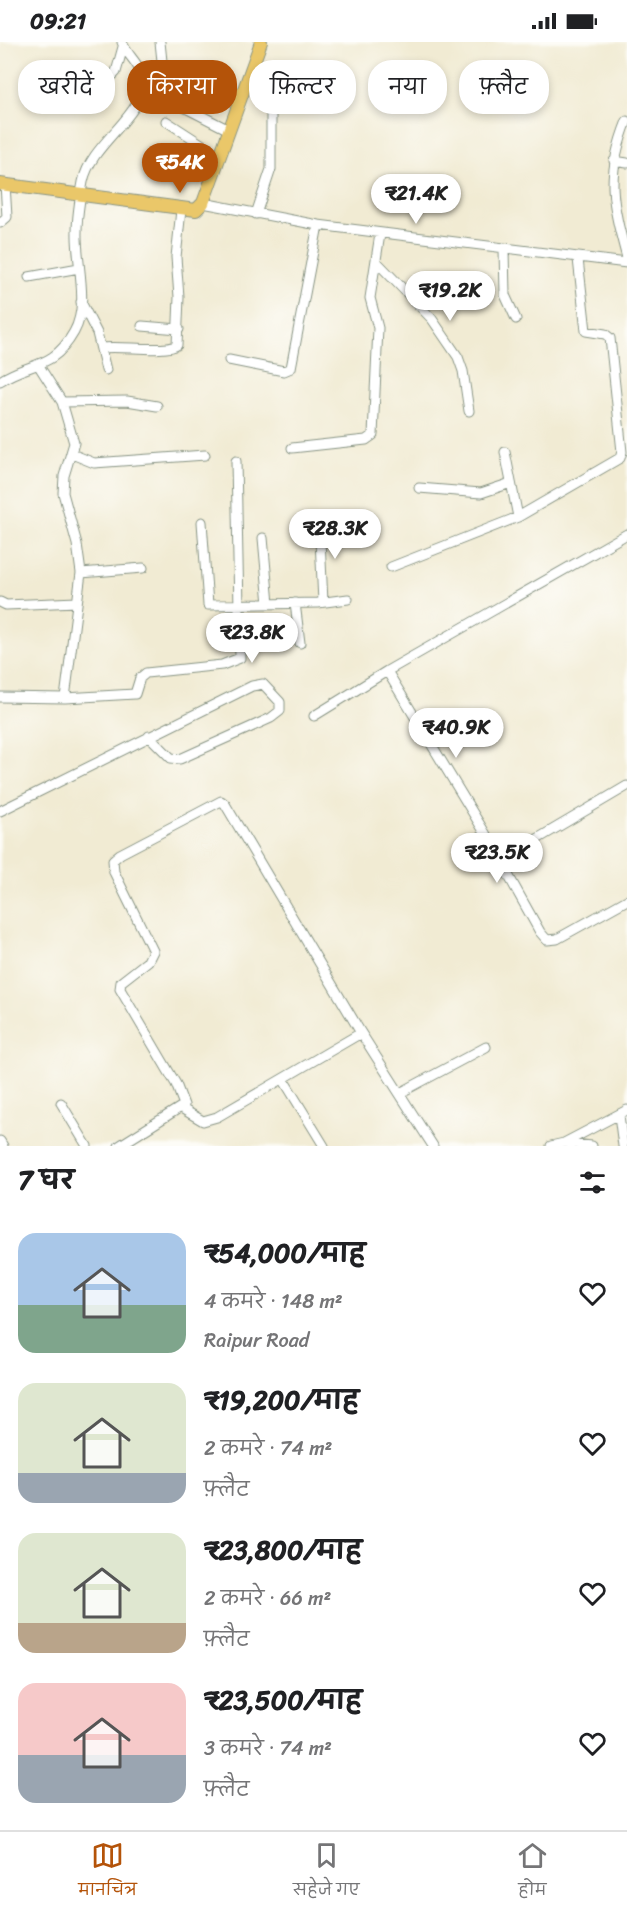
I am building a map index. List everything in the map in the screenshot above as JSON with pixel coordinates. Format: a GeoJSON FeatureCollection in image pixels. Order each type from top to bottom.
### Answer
{"type":"FeatureCollection","features":[{"type":"Feature","properties":{"kind":"main road"},"geometry":{"type":"LineString","coordinates":[[2,184],[181,210],[195,210],[203,203],[261,42]]}},
{"type":"Feature","properties":{"kind":"street"},"geometry":{"type":"LineString","coordinates":[[160,42],[162,61],[176,104],[229,130]]}},
{"type":"Feature","properties":{"kind":"street"},"geometry":{"type":"LineString","coordinates":[[115,73],[123,44]]}},
{"type":"Feature","properties":{"kind":"street"},"geometry":{"type":"LineString","coordinates":[[0,381],[39,366],[58,353],[74,332],[81,302],[76,232],[86,170],[92,157],[135,108],[142,92],[141,74],[123,44]]}},
{"type":"Feature","properties":{"kind":"street"},"geometry":{"type":"LineString","coordinates":[[256,213],[272,169],[271,114]]}},
{"type":"Feature","properties":{"kind":"street"},"geometry":{"type":"LineString","coordinates":[[166,121],[220,156]]}},
{"type":"Feature","properties":{"kind":"street"},"geometry":{"type":"LineString","coordinates":[[627,121],[614,161],[612,197],[627,258]]}},
{"type":"Feature","properties":{"kind":"street"},"geometry":{"type":"LineString","coordinates":[[614,161],[627,163]]}},
{"type":"Feature","properties":{"kind":"street"},"geometry":{"type":"LineString","coordinates":[[0,223],[7,217],[2,184]]}},
{"type":"Feature","properties":{"kind":"street"},"geometry":{"type":"LineString","coordinates":[[203,203],[318,225],[380,234],[627,263]]}},
{"type":"Feature","properties":{"kind":"street"},"geometry":{"type":"LineString","coordinates":[[101,348],[125,345],[170,350],[177,345],[179,329],[176,257],[181,210]]}},
{"type":"Feature","properties":{"kind":"street"},"geometry":{"type":"LineString","coordinates":[[229,360],[284,371],[291,368],[318,225]]}},
{"type":"Feature","properties":{"kind":"street"},"geometry":{"type":"LineString","coordinates":[[292,448],[366,440],[373,435],[378,328],[370,298],[380,234]]}},
{"type":"Feature","properties":{"kind":"street"},"geometry":{"type":"LineString","coordinates":[[504,249],[505,295],[516,319]]}},
{"type":"Feature","properties":{"kind":"street"},"geometry":{"type":"LineString","coordinates":[[391,567],[518,517],[614,463],[621,455],[610,338],[605,334],[586,331],[578,259]]}},
{"type":"Feature","properties":{"kind":"street"},"geometry":{"type":"LineString","coordinates":[[376,261],[432,319],[458,357],[463,370],[469,411]]}},
{"type":"Feature","properties":{"kind":"street"},"geometry":{"type":"LineString","coordinates":[[29,277],[79,268]]}},
{"type":"Feature","properties":{"kind":"street"},"geometry":{"type":"LineString","coordinates":[[81,302],[97,333],[106,370]]}},
{"type":"Feature","properties":{"kind":"street"},"geometry":{"type":"LineString","coordinates":[[142,326],[179,329]]}},
{"type":"Feature","properties":{"kind":"street"},"geometry":{"type":"LineString","coordinates":[[39,366],[62,402],[74,438],[72,454],[64,476],[63,493],[77,544],[81,573],[66,698]]}},
{"type":"Feature","properties":{"kind":"street"},"geometry":{"type":"LineString","coordinates":[[62,402],[127,401],[156,406]]}},
{"type":"Feature","properties":{"kind":"street"},"geometry":{"type":"LineString","coordinates":[[505,452],[518,517]]}},
{"type":"Feature","properties":{"kind":"street"},"geometry":{"type":"LineString","coordinates":[[72,454],[94,463],[205,455]]}},
{"type":"Feature","properties":{"kind":"street"},"geometry":{"type":"LineString","coordinates":[[0,697],[66,698],[132,694],[137,692],[140,678],[146,673],[222,665],[238,660],[242,654],[238,605],[236,461]]}},
{"type":"Feature","properties":{"kind":"street"},"geometry":{"type":"LineString","coordinates":[[419,488],[481,492],[511,483]]}},
{"type":"Feature","properties":{"kind":"street"},"geometry":{"type":"LineString","coordinates":[[320,519],[323,602]]}},
{"type":"Feature","properties":{"kind":"street"},"geometry":{"type":"LineString","coordinates":[[202,522],[207,604],[269,604],[348,599]]}},
{"type":"Feature","properties":{"kind":"street"},"geometry":{"type":"LineString","coordinates":[[314,716],[387,671],[627,534]]}},
{"type":"Feature","properties":{"kind":"street"},"geometry":{"type":"LineString","coordinates":[[263,537],[269,604]]}},
{"type":"Feature","properties":{"kind":"street"},"geometry":{"type":"LineString","coordinates":[[81,573],[143,568]]}},
{"type":"Feature","properties":{"kind":"street"},"geometry":{"type":"LineString","coordinates":[[0,603],[6,605],[77,602]]}},
{"type":"Feature","properties":{"kind":"street"},"geometry":{"type":"LineString","coordinates":[[295,603],[300,643]]}},
{"type":"Feature","properties":{"kind":"street"},"geometry":{"type":"LineString","coordinates":[[387,671],[502,861],[513,886],[548,940],[557,939],[627,900]]}},
{"type":"Feature","properties":{"kind":"street"},"geometry":{"type":"LineString","coordinates":[[0,811],[149,736],[257,684],[270,688],[280,702],[280,711],[271,718],[180,759],[171,758],[149,736]]}},
{"type":"Feature","properties":{"kind":"street"},"geometry":{"type":"LineString","coordinates":[[502,861],[627,786]]}},
{"type":"Feature","properties":{"kind":"street"},"geometry":{"type":"LineString","coordinates":[[119,1146],[182,1108],[184,1103],[176,1084],[120,987],[122,981],[151,958],[153,951],[116,877],[112,863],[120,854],[219,802],[225,804],[361,1033],[433,1146]]}},
{"type":"Feature","properties":{"kind":"street"},"geometry":{"type":"LineString","coordinates":[[182,1108],[196,1119],[210,1120],[361,1033]]}},
{"type":"Feature","properties":{"kind":"street"},"geometry":{"type":"LineString","coordinates":[[400,1093],[486,1047]]}},
{"type":"Feature","properties":{"kind":"street"},"geometry":{"type":"LineString","coordinates":[[283,1079],[324,1146]]}},
{"type":"Feature","properties":{"kind":"street"},"geometry":{"type":"LineString","coordinates":[[61,1103],[87,1146]]}},
{"type":"Feature","properties":{"kind":"street"},"geometry":{"type":"LineString","coordinates":[[551,1146],[564,1143],[623,1112],[623,1146]]}},
{"type":"Feature","properties":{"kind":"street"},"geometry":{"type":"LineString","coordinates":[[0,1141],[3,1146]]}},
{"type":"Feature","properties":{"kind":"street"},"geometry":{"type":"LineString","coordinates":[[564,1143],[592,1146]]}}]}
